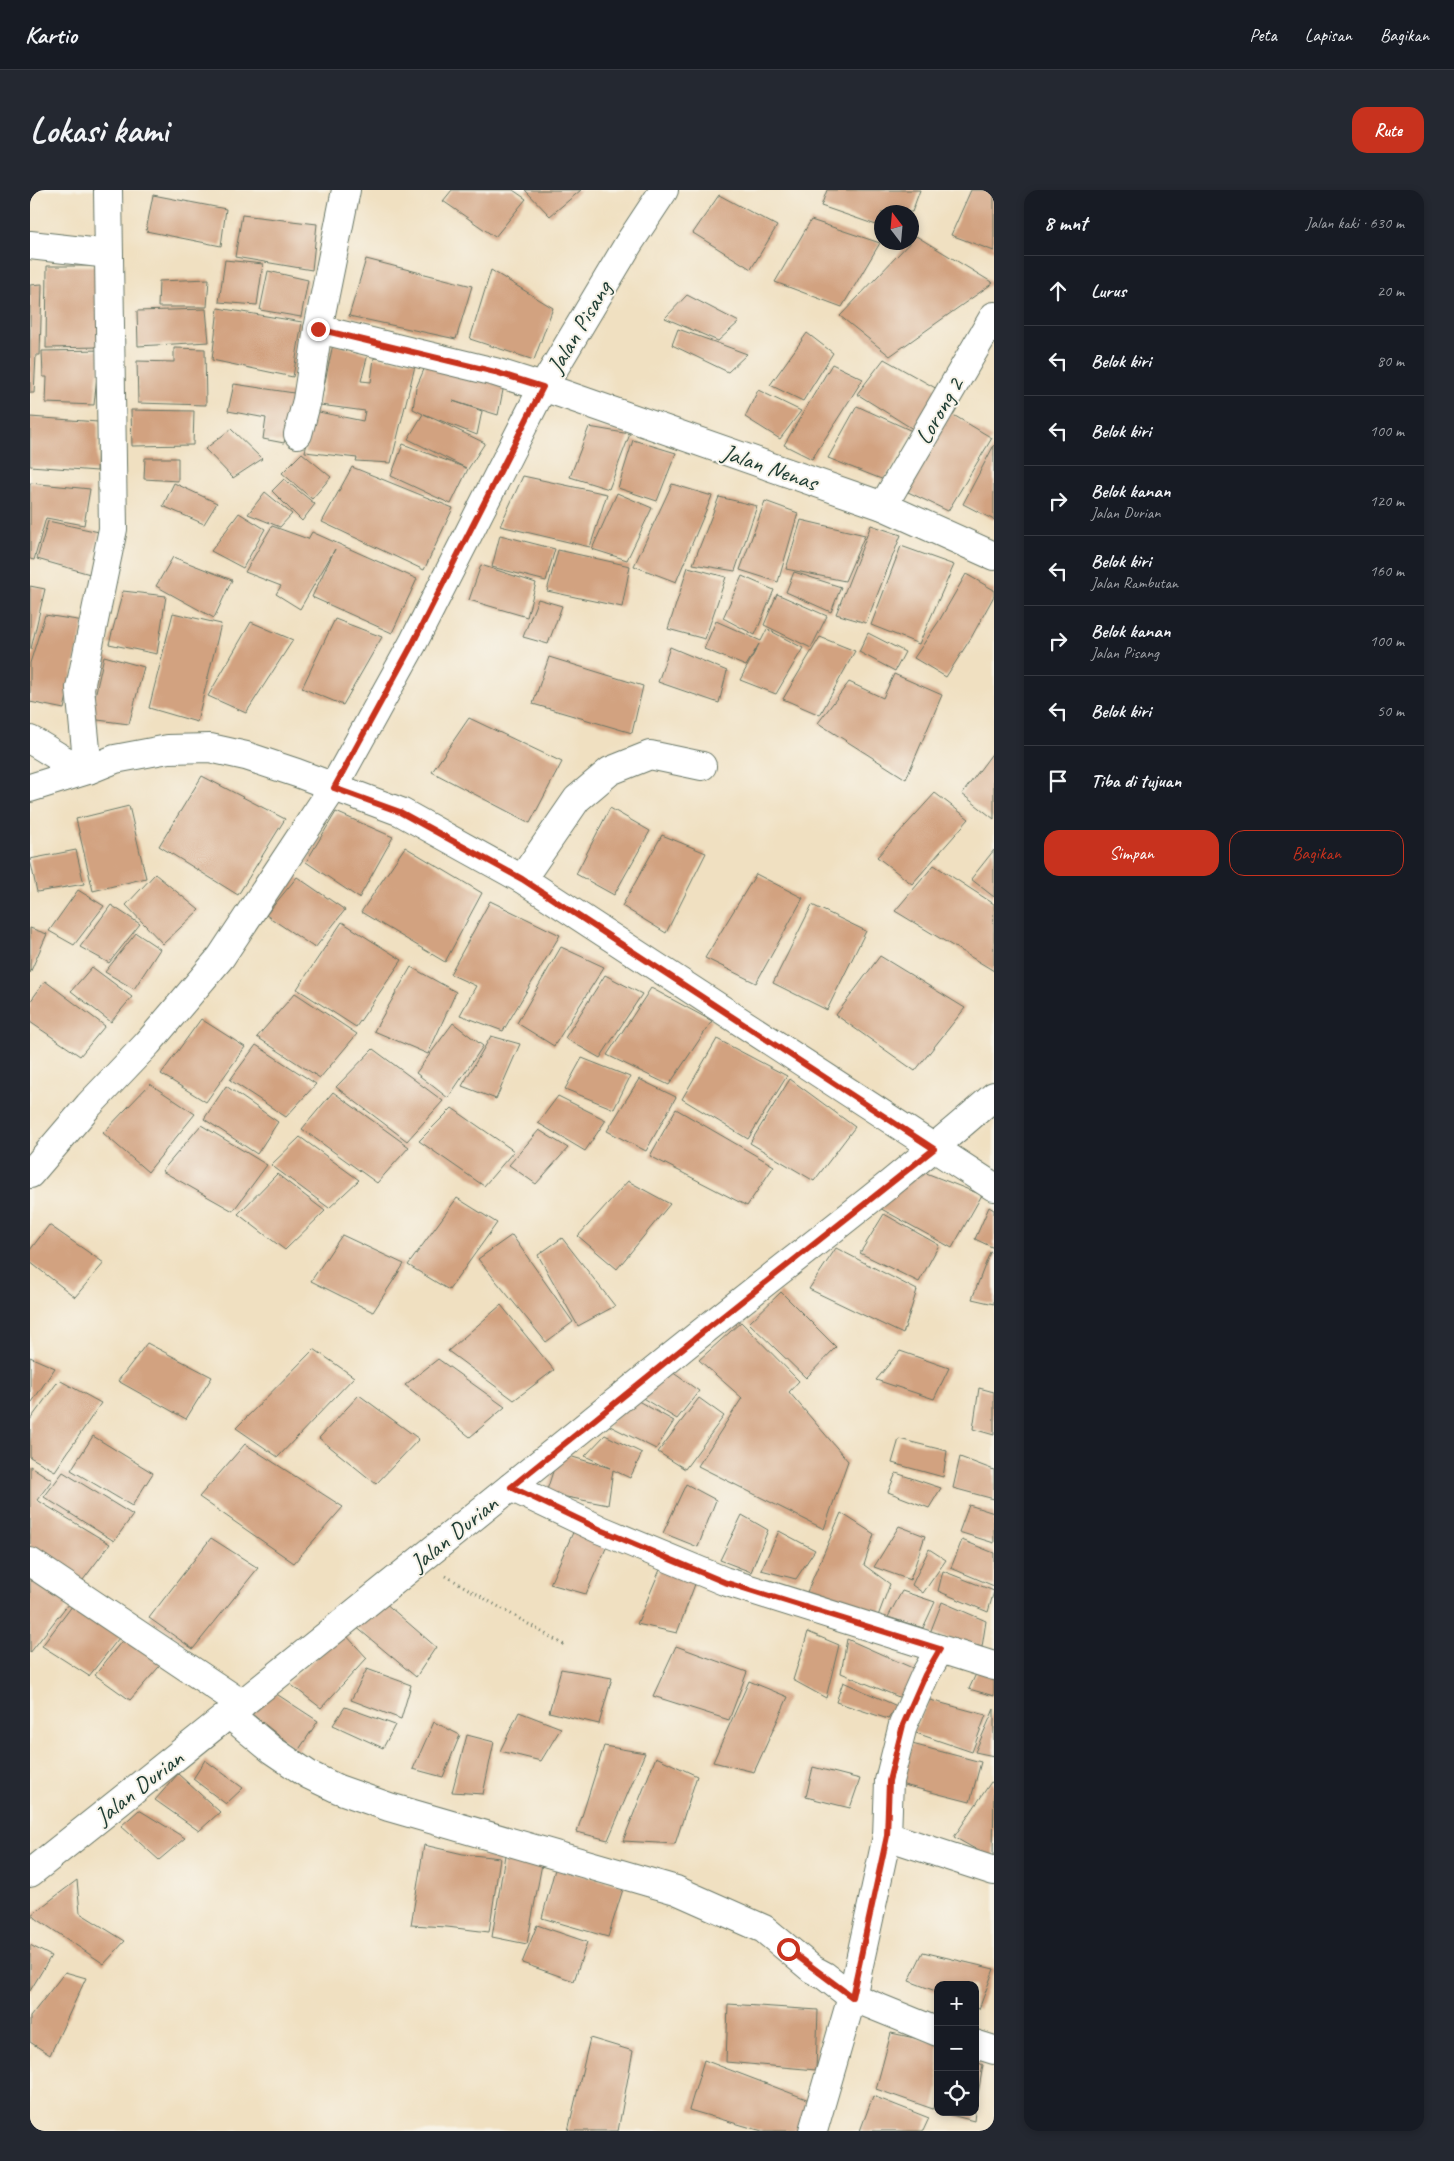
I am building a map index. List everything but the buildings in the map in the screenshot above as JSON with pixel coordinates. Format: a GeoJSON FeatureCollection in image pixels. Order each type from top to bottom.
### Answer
{"type":"FeatureCollection","features":[{"type":"Feature","properties":{"kind":"street"},"geometry":{"type":"LineString","coordinates":[[88,770],[80,688],[113,529],[108,190]]}},
{"type":"Feature","properties":{"kind":"street"},"geometry":{"type":"LineString","coordinates":[[298,434],[307,400],[318,329],[346,190]]}},
{"type":"Feature","properties":{"kind":"street","name":"Jalan Pisang"},"geometry":{"type":"LineString","coordinates":[[30,1174],[89,1105],[148,1043],[221,957],[334,788],[413,643],[543,387],[629,244],[664,190]]}},
{"type":"Feature","properties":{"kind":"street"},"geometry":{"type":"LineString","coordinates":[[30,245],[109,254]]}},
{"type":"Feature","properties":{"kind":"street","name":"Lorong 2"},"geometry":{"type":"LineString","coordinates":[[883,506],[994,316]]}},
{"type":"Feature","properties":{"kind":"street","name":"Jalan Nenas"},"geometry":{"type":"LineString","coordinates":[[318,329],[495,372],[543,387],[883,506],[994,556]]}},
{"type":"Feature","properties":{"kind":"street"},"geometry":{"type":"LineString","coordinates":[[30,740],[56,754],[76,769],[88,770]]}},
{"type":"Feature","properties":{"kind":"street"},"geometry":{"type":"LineString","coordinates":[[30,788],[88,770],[115,759],[168,748],[210,748],[246,756],[297,773],[400,812],[522,879],[994,1187]]}},
{"type":"Feature","properties":{"kind":"street"},"geometry":{"type":"LineString","coordinates":[[522,879],[576,800],[610,771],[650,755],[702,766]]}},
{"type":"Feature","properties":{"kind":"street","name":"Jalan Durian"},"geometry":{"type":"LineString","coordinates":[[30,1873],[705,1330],[934,1149],[994,1096]]}},
{"type":"Feature","properties":{"kind":"street"},"geometry":{"type":"LineString","coordinates":[[511,1487],[601,1530],[724,1582],[994,1666]]}},
{"type":"Feature","properties":{"kind":"street"},"geometry":{"type":"LineString","coordinates":[[30,1562],[236,1709],[272,1750],[309,1775],[338,1789],[389,1807],[676,1890],[764,1929],[812,1968],[852,1997],[934,2030]]}},
{"type":"Feature","properties":{"kind":"street"},"geometry":{"type":"LineString","coordinates":[[813,2131],[852,1997],[887,1836],[889,1781],[903,1725],[925,1675],[940,1649]]}},
{"type":"Feature","properties":{"kind":"street"},"geometry":{"type":"LineString","coordinates":[[887,1836],[994,1871]]}},
{"type":"Feature","properties":{"kind":"street"},"geometry":{"type":"LineString","coordinates":[[979,2045],[994,2050]]}},
{"type":"Feature","properties":{"kind":"path"},"geometry":{"type":"LineString","coordinates":[[419,1561],[566,1646]]}},
{"type":"Feature","properties":{"kind":"route"},"geometry":{"type":"LineString","coordinates":[[318,329],[495,372],[543,387],[413,643],[334,788],[400,812],[522,879],[934,1149],[511,1487],[601,1530],[724,1582],[940,1649],[925,1675],[903,1725],[889,1781],[887,1836],[852,1997],[788,1949]]}}]}
